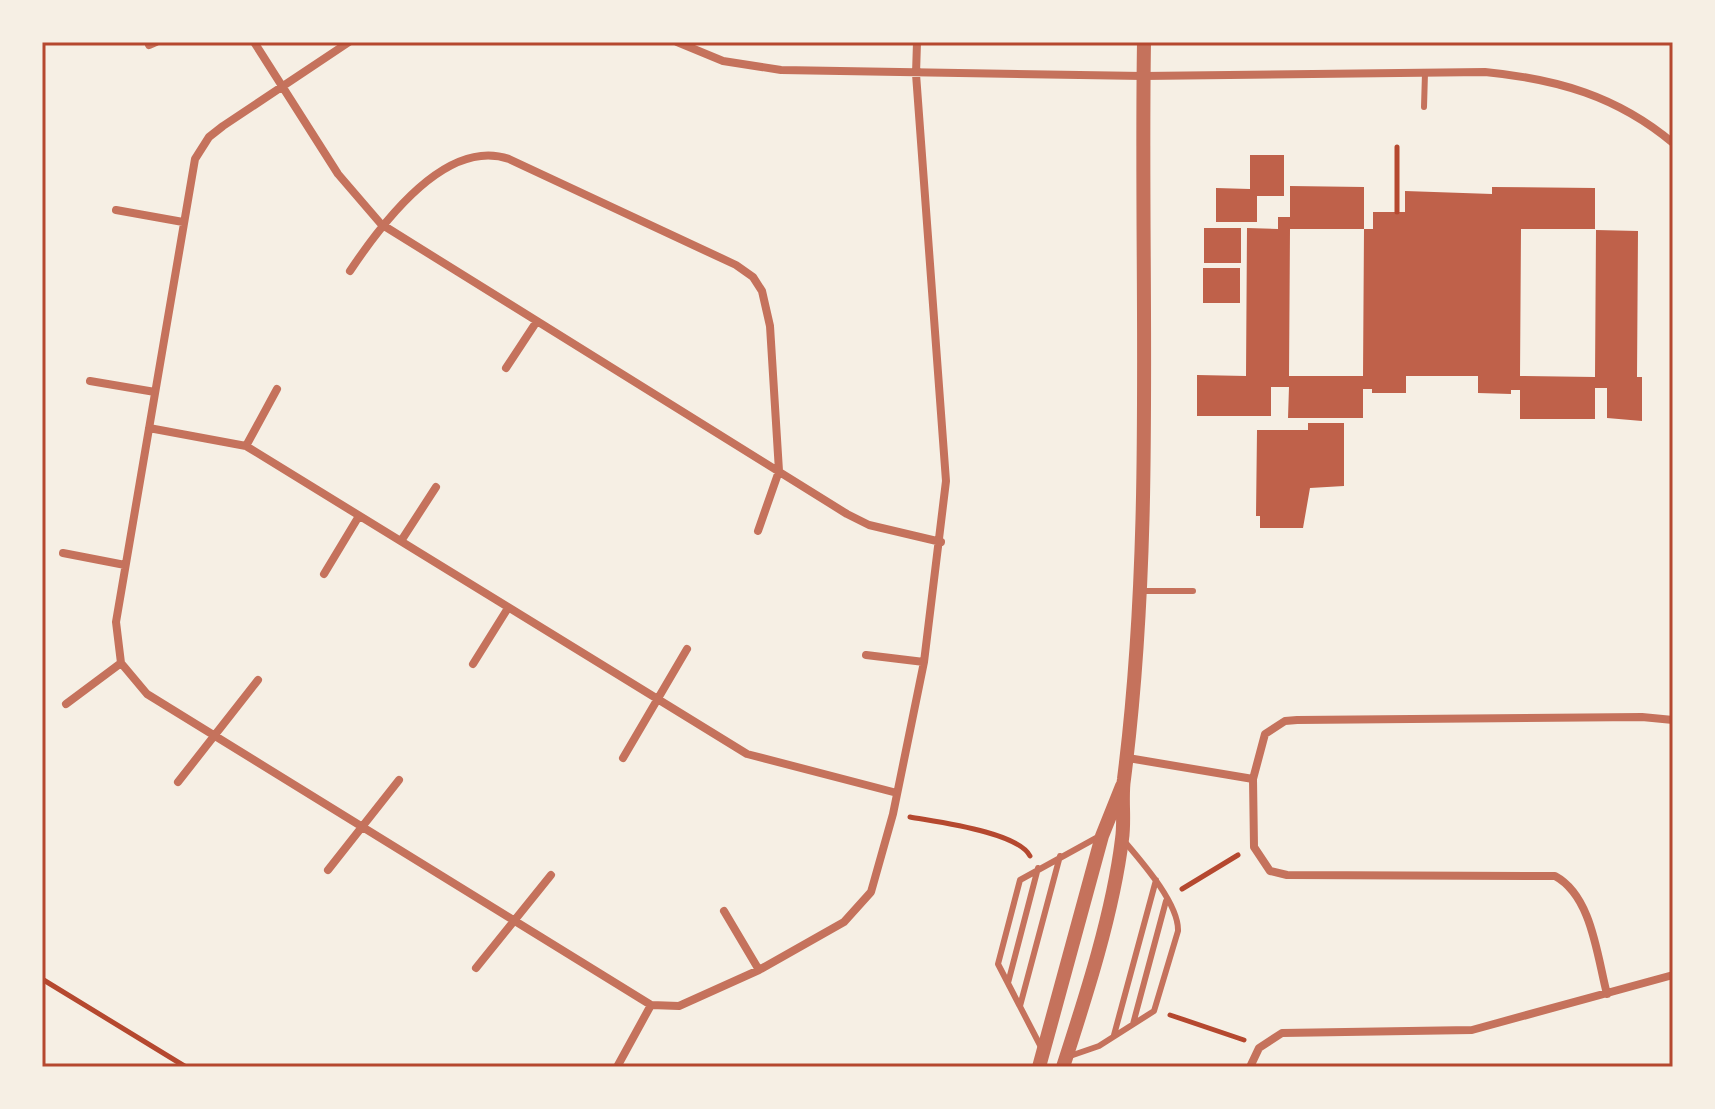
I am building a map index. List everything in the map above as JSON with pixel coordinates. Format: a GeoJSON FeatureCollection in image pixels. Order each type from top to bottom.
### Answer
{"type":"FeatureCollection","features":[{"type":"Feature","properties":{"kind":"street"},"geometry":{"type":"LineString","coordinates":[[254,42],[338,174],[381,224],[869,525],[941,542]]}},
{"type":"Feature","properties":{"kind":"street"},"geometry":{"type":"LineString","coordinates":[[349,42],[223,126],[200,148],[192,170],[116,622],[121,663],[147,694],[651,1005],[679,1006],[759,970],[844,922],[861,907],[871,892],[893,814],[924,662],[946,481],[916,74],[917,42]]}},
{"type":"Feature","properties":{"kind":"street"},"geometry":{"type":"LineString","coordinates":[[677,42],[723,61],[756,68],[916,74],[1143,76],[1497,73],[1574,86],[1614,102],[1673,143]]}},
{"type":"Feature","properties":{"kind":"street"},"geometry":{"type":"LineString","coordinates":[[1041,1060],[1102,836],[1123,782],[1128,758],[1142,591],[1145,453],[1144,42]]}},
{"type":"Feature","properties":{"kind":"street"},"geometry":{"type":"LineString","coordinates":[[350,271],[381,224],[404,200],[453,166],[476,156],[495,154],[736,265],[753,277],[766,303],[779,471],[758,531]]}},
{"type":"Feature","properties":{"kind":"street"},"geometry":{"type":"LineString","coordinates":[[116,210],[183,222]]}},
{"type":"Feature","properties":{"kind":"street"},"geometry":{"type":"LineString","coordinates":[[506,368],[537,321]]}},
{"type":"Feature","properties":{"kind":"street"},"geometry":{"type":"LineString","coordinates":[[90,381],[155,392]]}},
{"type":"Feature","properties":{"kind":"street"},"geometry":{"type":"LineString","coordinates":[[246,446],[277,389]]}},
{"type":"Feature","properties":{"kind":"street"},"geometry":{"type":"LineString","coordinates":[[149,428],[246,446],[747,754],[897,793]]}},
{"type":"Feature","properties":{"kind":"street"},"geometry":{"type":"LineString","coordinates":[[401,541],[436,487]]}},
{"type":"Feature","properties":{"kind":"street"},"geometry":{"type":"LineString","coordinates":[[324,574],[359,516]]}},
{"type":"Feature","properties":{"kind":"street"},"geometry":{"type":"LineString","coordinates":[[63,553],[125,565]]}},
{"type":"Feature","properties":{"kind":"street"},"geometry":{"type":"LineString","coordinates":[[473,664],[508,608]]}},
{"type":"Feature","properties":{"kind":"street"},"geometry":{"type":"LineString","coordinates":[[623,758],[687,649]]}},
{"type":"Feature","properties":{"kind":"street"},"geometry":{"type":"LineString","coordinates":[[866,655],[924,662]]}},
{"type":"Feature","properties":{"kind":"street"},"geometry":{"type":"LineString","coordinates":[[66,704],[121,663]]}},
{"type":"Feature","properties":{"kind":"street"},"geometry":{"type":"LineString","coordinates":[[178,782],[258,680]]}},
{"type":"Feature","properties":{"kind":"street"},"geometry":{"type":"LineString","coordinates":[[1607,994],[1581,903],[1565,882],[1555,876],[1287,875],[1265,867],[1254,847],[1253,779],[1262,741],[1273,727],[1285,721],[1626,717],[1673,720]]}},
{"type":"Feature","properties":{"kind":"street"},"geometry":{"type":"LineString","coordinates":[[1128,758],[1253,779]]}},
{"type":"Feature","properties":{"kind":"street"},"geometry":{"type":"LineString","coordinates":[[328,870],[399,780]]}},
{"type":"Feature","properties":{"kind":"street"},"geometry":{"type":"LineString","coordinates":[[1065,1062],[1098,946],[1122,839],[1123,782]]}},
{"type":"Feature","properties":{"kind":"street"},"geometry":{"type":"LineString","coordinates":[[476,968],[551,875]]}},
{"type":"Feature","properties":{"kind":"street"},"geometry":{"type":"LineString","coordinates":[[724,911],[759,970]]}},
{"type":"Feature","properties":{"kind":"street"},"geometry":{"type":"LineString","coordinates":[[1250,1067],[1259,1048],[1282,1033],[1472,1030],[1673,975]]}},
{"type":"Feature","properties":{"kind":"street"},"geometry":{"type":"LineString","coordinates":[[617,1067],[651,1005]]}},
{"type":"Feature","properties":{"kind":"lane"},"geometry":{"type":"LineString","coordinates":[[1424,107],[1425,73]]}},
{"type":"Feature","properties":{"kind":"lane"},"geometry":{"type":"LineString","coordinates":[[1142,591],[1193,591]]}},
{"type":"Feature","properties":{"kind":"lane"},"geometry":{"type":"LineString","coordinates":[[1041,1060],[997,958],[1014,893],[1020,880],[1038,868],[1102,836]]}},
{"type":"Feature","properties":{"kind":"lane"},"geometry":{"type":"LineString","coordinates":[[1065,1062],[1154,1011],[1178,931],[1177,919],[1156,880],[1122,839]]}},
{"type":"Feature","properties":{"kind":"lane"},"geometry":{"type":"LineString","coordinates":[[1020,1006],[1060,856]]}},
{"type":"Feature","properties":{"kind":"lane"},"geometry":{"type":"LineString","coordinates":[[1008,983],[1038,868]]}},
{"type":"Feature","properties":{"kind":"lane"},"geometry":{"type":"LineString","coordinates":[[1114,1036],[1156,880]]}},
{"type":"Feature","properties":{"kind":"lane"},"geometry":{"type":"LineString","coordinates":[[1133,1024],[1166,901]]}},
{"type":"Feature","properties":{"kind":"lane"},"geometry":{"type":"LineString","coordinates":[[919,1067],[933,1067]]}},
{"type":"Feature","properties":{"kind":"path"},"geometry":{"type":"LineString","coordinates":[[1397,147],[1397,212]]}},
{"type":"Feature","properties":{"kind":"path"},"geometry":{"type":"LineString","coordinates":[[893,814],[1010,839],[1026,848],[1031,857]]}},
{"type":"Feature","properties":{"kind":"path"},"geometry":{"type":"LineString","coordinates":[[1176,893],[1221,863],[1254,847]]}},
{"type":"Feature","properties":{"kind":"path"},"geometry":{"type":"LineString","coordinates":[[42,979],[186,1067]]}},
{"type":"Feature","properties":{"kind":"path"},"geometry":{"type":"LineString","coordinates":[[1164,1014],[1235,1035],[1259,1048]]}},
{"type":"Feature","properties":{"kind":"building"},"geometry":{"type":"Polygon","coordinates":[[[1250,155],[1284,155],[1284,196],[1257,196],[1257,222],[1216,222],[1216,188],[1250,189],[1250,155]]]}},
{"type":"Feature","properties":{"kind":"building"},"geometry":{"type":"Polygon","coordinates":[[[1290,186],[1364,187],[1364,229],[1373,229],[1373,212],[1405,212],[1405,191],[1492,194],[1492,187],[1595,188],[1595,229],[1521,229],[1520,376],[1595,377],[1596,230],[1638,231],[1637,377],[1642,377],[1642,421],[1607,418],[1607,388],[1595,388],[1595,419],[1520,419],[1520,390],[1511,390],[1511,394],[1478,393],[1478,376],[1406,376],[1406,393],[1372,393],[1372,389],[1363,389],[1363,418],[1288,418],[1289,387],[1271,387],[1271,416],[1197,416],[1197,375],[1246,376],[1247,228],[1278,229],[1278,217],[1290,217],[1290,186]],[[1290,229],[1289,376],[1363,376],[1364,229],[1290,229]]]}},
{"type":"Feature","properties":{"kind":"building"},"geometry":{"type":"Polygon","coordinates":[[[1204,228],[1241,228],[1241,263],[1204,263],[1204,228]]]}},
{"type":"Feature","properties":{"kind":"building"},"geometry":{"type":"Polygon","coordinates":[[[1203,268],[1240,268],[1240,303],[1203,303],[1203,268]]]}},
{"type":"Feature","properties":{"kind":"building"},"geometry":{"type":"Polygon","coordinates":[[[1308,423],[1344,423],[1344,486],[1310,488],[1303,528],[1260,528],[1260,516],[1256,516],[1257,430],[1308,430],[1308,423]]]}}]}
